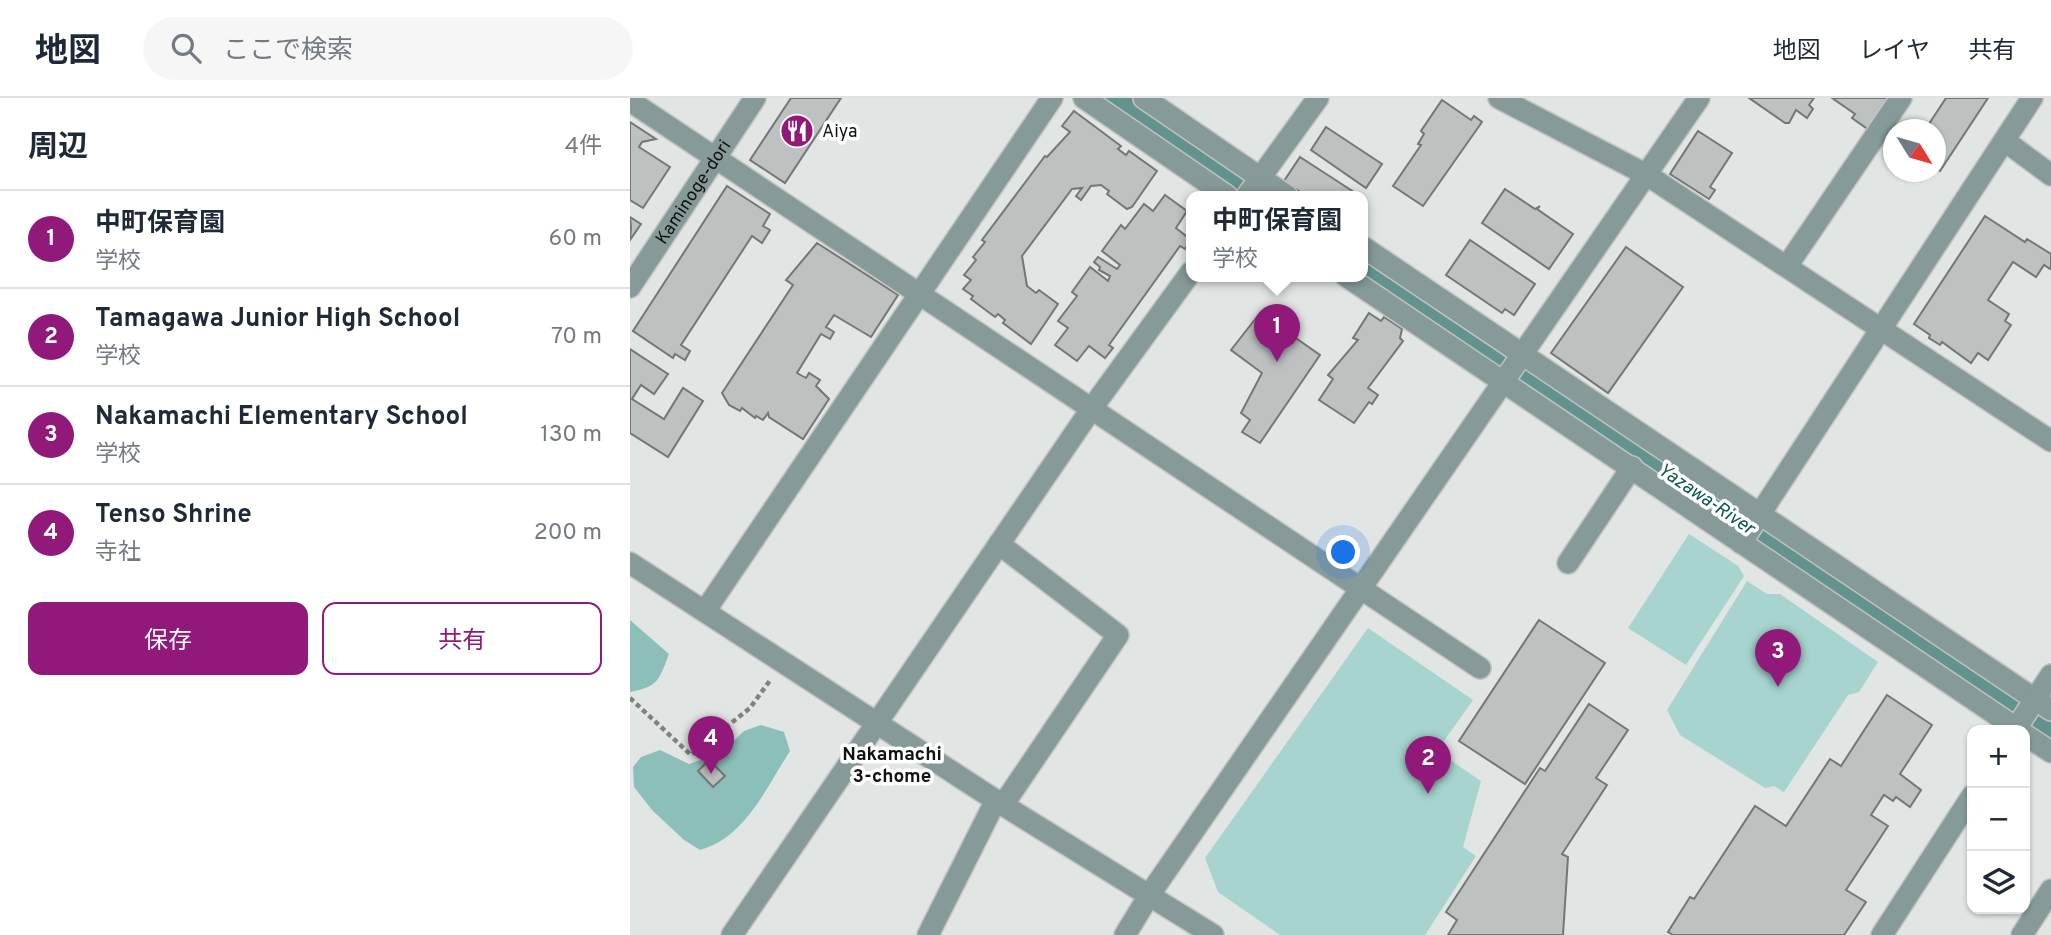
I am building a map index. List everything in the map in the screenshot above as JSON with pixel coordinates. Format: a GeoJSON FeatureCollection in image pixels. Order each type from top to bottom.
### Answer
{"type":"FeatureCollection","features":[{"type":"Feature","properties":{"kind":"street","name":"Kaminoge-dori"},"geometry":{"type":"LineString","coordinates":[[630,287],[755,98]]}},
{"type":"Feature","properties":{"kind":"street"},"geometry":{"type":"LineString","coordinates":[[705,611],[1052,98]]}},
{"type":"Feature","properties":{"kind":"street"},"geometry":{"type":"LineString","coordinates":[[1084,98],[1220,191]]}},
{"type":"Feature","properties":{"kind":"street"},"geometry":{"type":"LineString","coordinates":[[1144,98],[1280,191]]}},
{"type":"Feature","properties":{"kind":"street"},"geometry":{"type":"LineString","coordinates":[[1251,191],[1318,98]]}},
{"type":"Feature","properties":{"kind":"street"},"geometry":{"type":"LineString","coordinates":[[1499,98],[1647,175],[2051,441]]}},
{"type":"Feature","properties":{"kind":"street"},"geometry":{"type":"LineString","coordinates":[[1125,935],[1150,894],[1699,98]]}},
{"type":"Feature","properties":{"kind":"street"},"geometry":{"type":"LineString","coordinates":[[1787,266],[1901,98]]}},
{"type":"Feature","properties":{"kind":"street"},"geometry":{"type":"LineString","coordinates":[[1751,528],[2032,98]]}},
{"type":"Feature","properties":{"kind":"street"},"geometry":{"type":"LineString","coordinates":[[630,102],[1480,668]]}},
{"type":"Feature","properties":{"kind":"street"},"geometry":{"type":"LineString","coordinates":[[2005,141],[2051,175]]}},
{"type":"Feature","properties":{"kind":"street"},"geometry":{"type":"LineString","coordinates":[[1368,250],[1522,356],[2011,725]]}},
{"type":"Feature","properties":{"kind":"street"},"geometry":{"type":"LineString","coordinates":[[732,935],[878,725],[1092,408],[1186,279]]}},
{"type":"Feature","properties":{"kind":"street"},"geometry":{"type":"LineString","coordinates":[[1355,282],[1632,467],[1751,528],[2043,705]]}},
{"type":"Feature","properties":{"kind":"street"},"geometry":{"type":"LineString","coordinates":[[1568,563],[1632,467]]}},
{"type":"Feature","properties":{"kind":"street"},"geometry":{"type":"LineString","coordinates":[[928,935],[999,803],[1118,635],[999,544]]}},
{"type":"Feature","properties":{"kind":"street"},"geometry":{"type":"LineString","coordinates":[[630,563],[999,803],[1213,935]]}},
{"type":"Feature","properties":{"kind":"street"},"geometry":{"type":"LineString","coordinates":[[2025,725],[2043,705],[2051,675]]}},
{"type":"Feature","properties":{"kind":"street"},"geometry":{"type":"LineString","coordinates":[[2030,738],[2051,752]]}},
{"type":"Feature","properties":{"kind":"street"},"geometry":{"type":"LineString","coordinates":[[1882,935],[1967,804]]}},
{"type":"Feature","properties":{"kind":"street"},"geometry":{"type":"LineString","coordinates":[[2022,935],[2051,890]]}},
{"type":"Feature","properties":{"kind":"path"},"geometry":{"type":"LineString","coordinates":[[630,698],[691,755],[750,708],[778,669]]}},
{"type":"Feature","properties":{"kind":"shaded area"},"geometry":{"type":"Polygon","coordinates":[[[1689,534],[1738,566],[1744,576],[1686,665],[1628,628],[1689,534]]]}},
{"type":"Feature","properties":{"kind":"shaded area"},"geometry":{"type":"Polygon","coordinates":[[[1747,581],[1767,594],[1780,594],[1878,662],[1859,692],[1848,695],[1784,792],[1774,786],[1765,788],[1680,735],[1667,710],[1747,581]]]}},
{"type":"Feature","properties":{"kind":"shaded area"},"geometry":{"type":"Polygon","coordinates":[[[630,620],[669,654],[663,670],[652,685],[630,692],[630,620]]]}},
{"type":"Feature","properties":{"kind":"shaded area"},"geometry":{"type":"Polygon","coordinates":[[[1368,628],[1473,700],[1444,741],[1450,760],[1481,781],[1463,847],[1476,856],[1425,935],[1280,935],[1218,892],[1205,858],[1368,628]]]}},
{"type":"Feature","properties":{"kind":"shaded area"},"geometry":{"type":"Polygon","coordinates":[[[761,725],[784,732],[790,751],[753,810],[730,835],[716,844],[700,850],[684,840],[652,810],[634,787],[633,767],[641,757],[660,750],[689,764],[721,753],[744,731],[761,725]]]}},
{"type":"Feature","properties":{"kind":"building"},"geometry":{"type":"Polygon","coordinates":[[[791,98],[841,98],[785,183],[750,160],[791,98]]]}},
{"type":"Feature","properties":{"kind":"building"},"geometry":{"type":"Polygon","coordinates":[[[1749,98],[1814,98],[1809,105],[1813,109],[1807,118],[1796,110],[1789,123],[1785,123],[1749,98]]]}},
{"type":"Feature","properties":{"kind":"building"},"geometry":{"type":"Polygon","coordinates":[[[1832,98],[1890,98],[1869,130],[1852,118],[1855,114],[1832,98]]]}},
{"type":"Feature","properties":{"kind":"building"},"geometry":{"type":"Polygon","coordinates":[[[1946,98],[1988,98],[1946,162],[1946,119],[1932,119],[1946,98]]]}},
{"type":"Feature","properties":{"kind":"building"},"geometry":{"type":"Polygon","coordinates":[[[1442,100],[1471,120],[1474,116],[1482,122],[1423,206],[1393,186],[1421,145],[1418,144],[1424,134],[1421,131],[1442,100]]]}},
{"type":"Feature","properties":{"kind":"building"},"geometry":{"type":"Polygon","coordinates":[[[1074,111],[1121,146],[1118,149],[1126,155],[1129,151],[1157,171],[1132,207],[1127,209],[1107,194],[1109,191],[1101,185],[1091,186],[1081,200],[1076,196],[1082,188],[1072,189],[1022,256],[1027,286],[1036,293],[1039,290],[1058,304],[1031,344],[1003,323],[1005,320],[998,314],[995,317],[971,299],[973,296],[963,289],[971,280],[964,275],[976,260],[973,257],[985,242],[982,240],[1045,156],[1047,157],[1070,132],[1062,126],[1074,111]]]}},
{"type":"Feature","properties":{"kind":"building"},"geometry":{"type":"Polygon","coordinates":[[[630,122],[656,139],[642,142],[639,147],[670,167],[643,208],[630,200],[630,122]]]}},
{"type":"Feature","properties":{"kind":"building"},"geometry":{"type":"Polygon","coordinates":[[[1326,127],[1382,164],[1366,188],[1311,150],[1326,127]]]}},
{"type":"Feature","properties":{"kind":"building"},"geometry":{"type":"Polygon","coordinates":[[[1698,131],[1732,153],[1710,187],[1715,190],[1709,199],[1670,174],[1698,131]]]}},
{"type":"Feature","properties":{"kind":"building"},"geometry":{"type":"Polygon","coordinates":[[[1300,157],[1352,191],[1299,191],[1284,181],[1300,157]]]}},
{"type":"Feature","properties":{"kind":"building"},"geometry":{"type":"Polygon","coordinates":[[[727,186],[770,214],[763,226],[770,230],[762,243],[752,236],[681,345],[690,351],[685,360],[675,354],[673,358],[633,331],[727,186]]]}},
{"type":"Feature","properties":{"kind":"building"},"geometry":{"type":"Polygon","coordinates":[[[1505,189],[1535,209],[1540,206],[1537,209],[1573,234],[1549,269],[1482,223],[1505,189]]]}},
{"type":"Feature","properties":{"kind":"building"},"geometry":{"type":"Polygon","coordinates":[[[1165,195],[1186,210],[1176,228],[1186,236],[1186,248],[1180,246],[1109,345],[1113,348],[1105,358],[1089,346],[1077,361],[1055,345],[1068,328],[1058,321],[1077,296],[1072,292],[1090,267],[1108,281],[1110,276],[1099,270],[1100,267],[1094,262],[1098,257],[1117,269],[1120,265],[1102,251],[1121,225],[1125,229],[1144,204],[1153,211],[1165,195]]]}},
{"type":"Feature","properties":{"kind":"building"},"geometry":{"type":"Polygon","coordinates":[[[1985,216],[2025,242],[2027,239],[2051,254],[2051,266],[2050,269],[2044,265],[2036,277],[2013,262],[1988,300],[2009,314],[2005,321],[2011,325],[1988,360],[1978,353],[1971,363],[1942,342],[1940,345],[1929,338],[1930,335],[1914,324],[1985,216]]]}},
{"type":"Feature","properties":{"kind":"building"},"geometry":{"type":"Polygon","coordinates":[[[630,217],[641,224],[630,240],[631,227],[630,217]]]}},
{"type":"Feature","properties":{"kind":"building"},"geometry":{"type":"Polygon","coordinates":[[[1470,240],[1535,284],[1514,315],[1505,309],[1502,313],[1446,275],[1470,240]]]}},
{"type":"Feature","properties":{"kind":"building"},"geometry":{"type":"Polygon","coordinates":[[[817,243],[898,295],[871,337],[834,315],[826,327],[834,332],[830,339],[821,334],[797,373],[806,378],[809,373],[820,380],[816,386],[829,399],[803,439],[769,417],[768,413],[763,420],[756,416],[755,418],[742,408],[740,411],[729,405],[722,393],[793,285],[786,280],[817,243]]]}},
{"type":"Feature","properties":{"kind":"building"},"geometry":{"type":"Polygon","coordinates":[[[1626,247],[1683,287],[1608,393],[1551,353],[1626,247]]]}},
{"type":"Feature","properties":{"kind":"building"},"geometry":{"type":"Polygon","coordinates":[[[1260,313],[1320,355],[1260,443],[1242,432],[1250,420],[1241,413],[1262,373],[1231,350],[1260,313]]]}},
{"type":"Feature","properties":{"kind":"building"},"geometry":{"type":"Polygon","coordinates":[[[1369,313],[1381,321],[1384,317],[1402,329],[1400,338],[1403,341],[1368,388],[1378,395],[1372,404],[1369,402],[1354,423],[1319,400],[1333,379],[1328,375],[1358,340],[1353,338],[1369,313]]]}},
{"type":"Feature","properties":{"kind":"building"},"geometry":{"type":"Polygon","coordinates":[[[630,349],[668,374],[654,394],[641,385],[632,399],[664,419],[683,388],[703,401],[668,457],[630,433],[630,349]]]}},
{"type":"Feature","properties":{"kind":"building"},"geometry":{"type":"Polygon","coordinates":[[[1539,620],[1605,663],[1525,784],[1459,741],[1539,620]]]}},
{"type":"Feature","properties":{"kind":"building"},"geometry":{"type":"Polygon","coordinates":[[[1887,695],[1932,725],[1900,774],[1921,790],[1910,807],[1896,797],[1893,801],[1884,795],[1871,815],[1888,826],[1846,890],[1866,902],[1844,935],[1673,935],[1668,932],[1690,897],[1694,899],[1755,806],[1786,826],[1830,759],[1841,766],[1887,695]]]}},
{"type":"Feature","properties":{"kind":"building"},"geometry":{"type":"Polygon","coordinates":[[[1589,704],[1628,730],[1596,778],[1607,785],[1562,854],[1568,857],[1563,935],[1448,935],[1457,920],[1446,912],[1540,768],[1545,771],[1589,704]]]}},
{"type":"Feature","properties":{"kind":"building"},"geometry":{"type":"Polygon","coordinates":[[[709,760],[725,776],[713,787],[698,771],[709,760]]]}},
{"type":"Feature","properties":{"kind":"waterway","name":"Yazawa-River"},"geometry":{"type":"LineString","coordinates":[[1116,98],[1254,191]]}},
{"type":"Feature","properties":{"kind":"waterway","name":"Yazawa-River"},"geometry":{"type":"LineString","coordinates":[[1368,268],[2051,732]]}},
{"type":"Feature","properties":{"kind":"place","name":"Aiya"},"geometry":{"type":"Point","coordinates":[797,131]}},
{"type":"Feature","properties":{"kind":"place","name":"中町保育園"},"geometry":{"type":"Point","coordinates":[1277,362]}},
{"type":"Feature","properties":{"kind":"place","name":"Nakamachi Elementary School"},"geometry":{"type":"Point","coordinates":[1778,687]}},
{"type":"Feature","properties":{"kind":"place","name":"Tenso Shrine"},"geometry":{"type":"Point","coordinates":[711,774]}},
{"type":"Feature","properties":{"kind":"place","name":"Tamagawa Junior High School"},"geometry":{"type":"Point","coordinates":[1428,794]}},
{"type":"Feature","properties":{"kind":"district","name":"Nakamachi 3-chome"},"geometry":{"type":"Point","coordinates":[892,764]}}]}
